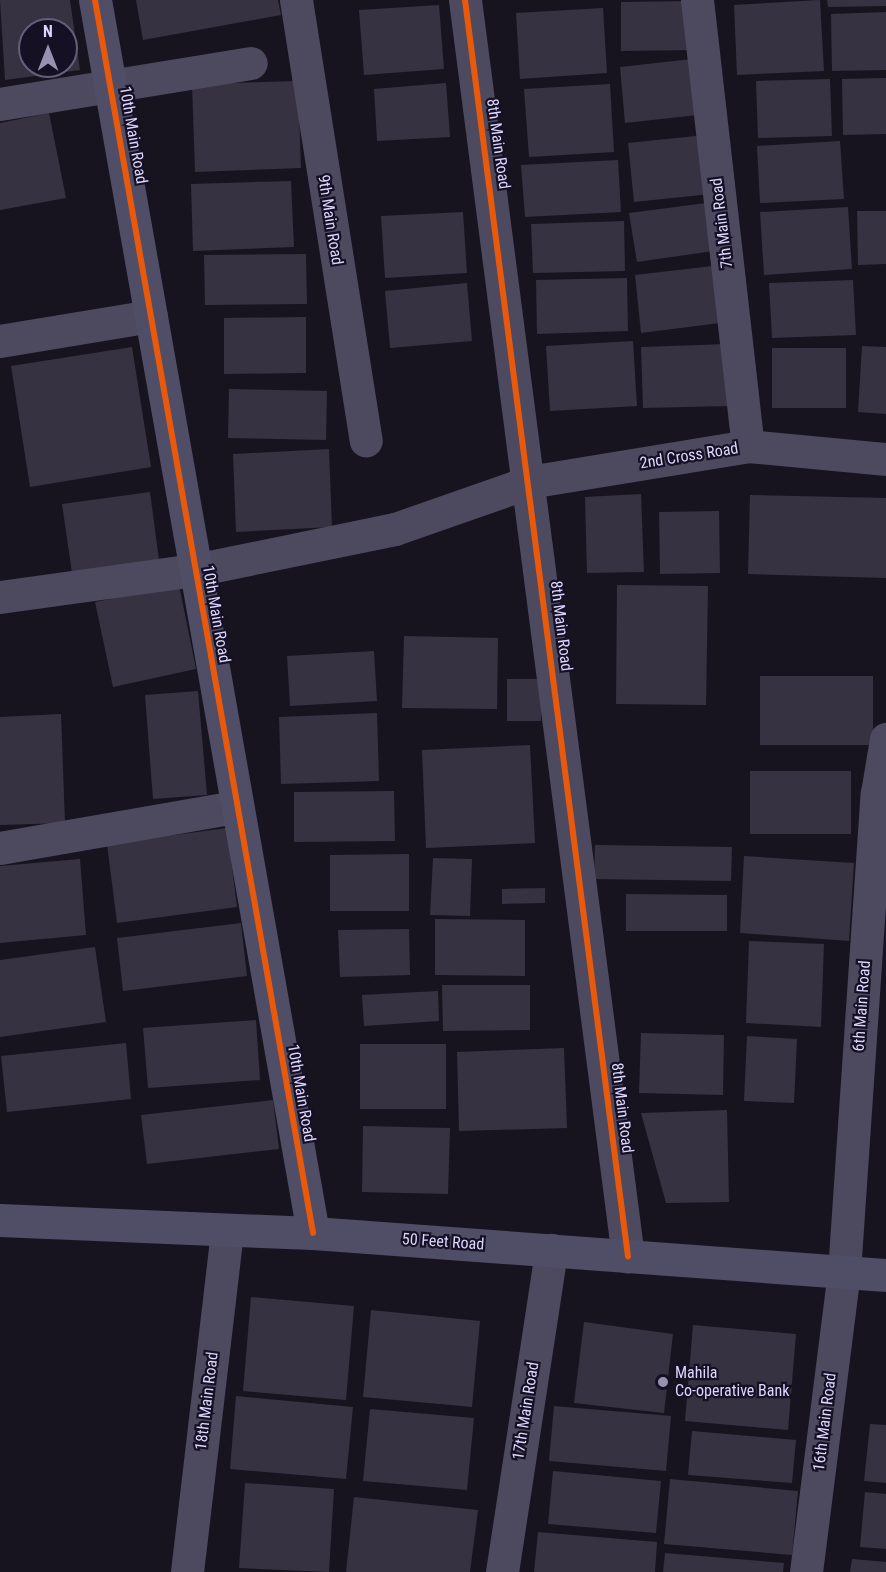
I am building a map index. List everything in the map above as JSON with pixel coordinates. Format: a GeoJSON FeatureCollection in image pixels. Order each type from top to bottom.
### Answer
{"type":"FeatureCollection","features":[{"type":"Feature","properties":{"kind":"street","name":"10th Main Road"},"geometry":{"type":"LineString","coordinates":[[96,0],[236,807],[313,1233]]}},
{"type":"Feature","properties":{"kind":"street","name":"9th Main Road"},"geometry":{"type":"LineString","coordinates":[[296,0],[366,440]]}},
{"type":"Feature","properties":{"kind":"street","name":"8th Main Road"},"geometry":{"type":"LineString","coordinates":[[465,0],[628,1256]]}},
{"type":"Feature","properties":{"kind":"street","name":"7th Main Road"},"geometry":{"type":"LineString","coordinates":[[697,0],[748,446]]}},
{"type":"Feature","properties":{"kind":"street"},"geometry":{"type":"LineString","coordinates":[[0,104],[110,82],[250,63]]}},
{"type":"Feature","properties":{"kind":"street"},"geometry":{"type":"LineString","coordinates":[[0,341],[151,316]]}},
{"type":"Feature","properties":{"kind":"street","name":"2nd Cross Road"},"geometry":{"type":"LineString","coordinates":[[529,482],[748,446],[886,459]]}},
{"type":"Feature","properties":{"kind":"street"},"geometry":{"type":"LineString","coordinates":[[0,597],[195,570],[395,528],[529,482]]}},
{"type":"Feature","properties":{"kind":"street","name":"6th Main Road"},"geometry":{"type":"LineString","coordinates":[[844,1272],[886,739]]}},
{"type":"Feature","properties":{"kind":"street"},"geometry":{"type":"LineString","coordinates":[[0,848],[236,807]]}},
{"type":"Feature","properties":{"kind":"street","name":"50 Feet Road"},"geometry":{"type":"LineString","coordinates":[[0,1220],[313,1233],[886,1275]]}},
{"type":"Feature","properties":{"kind":"street","name":"18th Main Road"},"geometry":{"type":"LineString","coordinates":[[187,1572],[227,1231]]}},
{"type":"Feature","properties":{"kind":"street","name":"17th Main Road"},"geometry":{"type":"LineString","coordinates":[[502,1572],[551,1250]]}},
{"type":"Feature","properties":{"kind":"street","name":"16th Main Road"},"geometry":{"type":"LineString","coordinates":[[806,1572],[844,1272]]}},
{"type":"Feature","properties":{"kind":"building"},"geometry":{"type":"Polygon","coordinates":[[[0,0],[70,0],[73,18],[18,18],[18,78],[20,78],[5,80],[0,0]]]}},
{"type":"Feature","properties":{"kind":"building"},"geometry":{"type":"Polygon","coordinates":[[[136,0],[278,0],[281,15],[143,40],[136,0]]]}},
{"type":"Feature","properties":{"kind":"building"},"geometry":{"type":"Polygon","coordinates":[[[820,0],[824,71],[737,75],[734,5],[820,0]]]}},
{"type":"Feature","properties":{"kind":"building"},"geometry":{"type":"Polygon","coordinates":[[[827,0],[886,0],[886,6],[828,7],[827,0]]]}},
{"type":"Feature","properties":{"kind":"building"},"geometry":{"type":"Polygon","coordinates":[[[692,1],[693,50],[621,51],[621,2],[692,1]]]}},
{"type":"Feature","properties":{"kind":"building"},"geometry":{"type":"Polygon","coordinates":[[[439,5],[444,69],[364,75],[359,10],[439,5]]]}},
{"type":"Feature","properties":{"kind":"building"},"geometry":{"type":"Polygon","coordinates":[[[603,8],[607,73],[520,79],[516,13],[603,8]]]}},
{"type":"Feature","properties":{"kind":"building"},"geometry":{"type":"Polygon","coordinates":[[[886,12],[886,70],[832,71],[831,14],[886,12]]]}},
{"type":"Feature","properties":{"kind":"building"},"geometry":{"type":"Polygon","coordinates":[[[692,59],[698,115],[625,123],[620,67],[692,59]]]}},
{"type":"Feature","properties":{"kind":"building"},"geometry":{"type":"Polygon","coordinates":[[[886,78],[886,134],[843,135],[842,79],[886,78]]]}},
{"type":"Feature","properties":{"kind":"building"},"geometry":{"type":"Polygon","coordinates":[[[830,79],[832,136],[758,138],[756,81],[830,79]]]}},
{"type":"Feature","properties":{"kind":"building"},"geometry":{"type":"Polygon","coordinates":[[[298,81],[301,168],[195,172],[192,84],[298,81]]]}},
{"type":"Feature","properties":{"kind":"building"},"geometry":{"type":"Polygon","coordinates":[[[446,83],[450,137],[377,141],[374,89],[446,83]]]}},
{"type":"Feature","properties":{"kind":"building"},"geometry":{"type":"Polygon","coordinates":[[[610,84],[614,152],[529,157],[524,89],[610,84]]]}},
{"type":"Feature","properties":{"kind":"building"},"geometry":{"type":"Polygon","coordinates":[[[49,113],[66,198],[0,210],[0,123],[49,113]]]}},
{"type":"Feature","properties":{"kind":"building"},"geometry":{"type":"Polygon","coordinates":[[[705,135],[711,194],[634,202],[628,143],[705,135]]]}},
{"type":"Feature","properties":{"kind":"building"},"geometry":{"type":"Polygon","coordinates":[[[840,141],[844,199],[760,203],[757,146],[840,141]]]}},
{"type":"Feature","properties":{"kind":"building"},"geometry":{"type":"Polygon","coordinates":[[[618,160],[621,212],[525,217],[521,165],[618,160]]]}},
{"type":"Feature","properties":{"kind":"building"},"geometry":{"type":"Polygon","coordinates":[[[291,181],[294,247],[193,251],[191,184],[291,181]]]}},
{"type":"Feature","properties":{"kind":"building"},"geometry":{"type":"Polygon","coordinates":[[[706,203],[713,251],[637,262],[629,213],[706,203]]]}},
{"type":"Feature","properties":{"kind":"building"},"geometry":{"type":"Polygon","coordinates":[[[848,207],[852,269],[764,275],[760,212],[848,207]]]}},
{"type":"Feature","properties":{"kind":"building"},"geometry":{"type":"Polygon","coordinates":[[[857,211],[886,211],[886,264],[858,265],[857,211]]]}},
{"type":"Feature","properties":{"kind":"building"},"geometry":{"type":"Polygon","coordinates":[[[463,212],[467,273],[385,278],[381,216],[463,212]]]}},
{"type":"Feature","properties":{"kind":"building"},"geometry":{"type":"Polygon","coordinates":[[[624,221],[625,271],[533,273],[531,224],[624,221]]]}},
{"type":"Feature","properties":{"kind":"building"},"geometry":{"type":"Polygon","coordinates":[[[306,254],[307,304],[205,305],[204,255],[306,254]]]}},
{"type":"Feature","properties":{"kind":"building"},"geometry":{"type":"Polygon","coordinates":[[[721,265],[728,322],[641,333],[635,275],[721,265]]]}},
{"type":"Feature","properties":{"kind":"building"},"geometry":{"type":"Polygon","coordinates":[[[627,278],[628,331],[537,334],[536,280],[627,278]]]}},
{"type":"Feature","properties":{"kind":"building"},"geometry":{"type":"Polygon","coordinates":[[[853,280],[856,335],[772,338],[769,283],[853,280]]]}},
{"type":"Feature","properties":{"kind":"building"},"geometry":{"type":"Polygon","coordinates":[[[467,283],[472,341],[390,348],[385,291],[467,283]]]}},
{"type":"Feature","properties":{"kind":"building"},"geometry":{"type":"Polygon","coordinates":[[[306,317],[306,373],[224,374],[224,318],[306,317]]]}},
{"type":"Feature","properties":{"kind":"building"},"geometry":{"type":"Polygon","coordinates":[[[633,341],[637,406],[550,411],[546,346],[633,341]]]}},
{"type":"Feature","properties":{"kind":"building"},"geometry":{"type":"Polygon","coordinates":[[[728,344],[730,406],[643,408],[641,347],[728,344]]]}},
{"type":"Feature","properties":{"kind":"building"},"geometry":{"type":"Polygon","coordinates":[[[862,346],[886,347],[886,414],[858,412],[862,346]]]}},
{"type":"Feature","properties":{"kind":"building"},"geometry":{"type":"Polygon","coordinates":[[[132,347],[151,467],[30,487],[11,366],[132,347]]]}},
{"type":"Feature","properties":{"kind":"building"},"geometry":{"type":"Polygon","coordinates":[[[772,348],[846,348],[846,408],[772,408],[772,348]]]}},
{"type":"Feature","properties":{"kind":"building"},"geometry":{"type":"Polygon","coordinates":[[[229,389],[327,391],[326,440],[228,438],[229,389]]]}},
{"type":"Feature","properties":{"kind":"building"},"geometry":{"type":"Polygon","coordinates":[[[329,449],[332,527],[236,532],[233,454],[329,449]]]}},
{"type":"Feature","properties":{"kind":"building"},"geometry":{"type":"Polygon","coordinates":[[[150,492],[159,560],[72,573],[62,504],[150,492]]]}},
{"type":"Feature","properties":{"kind":"building"},"geometry":{"type":"Polygon","coordinates":[[[641,494],[644,572],[587,573],[585,497],[641,494]]]}},
{"type":"Feature","properties":{"kind":"building"},"geometry":{"type":"Polygon","coordinates":[[[750,495],[886,498],[886,578],[748,574],[750,495]]]}},
{"type":"Feature","properties":{"kind":"building"},"geometry":{"type":"Polygon","coordinates":[[[719,511],[720,573],[660,574],[659,512],[719,511]]]}},
{"type":"Feature","properties":{"kind":"building"},"geometry":{"type":"Polygon","coordinates":[[[179,585],[196,669],[113,687],[95,602],[179,585]]]}},
{"type":"Feature","properties":{"kind":"building"},"geometry":{"type":"Polygon","coordinates":[[[617,585],[708,586],[706,705],[616,704],[617,585]]]}},
{"type":"Feature","properties":{"kind":"building"},"geometry":{"type":"Polygon","coordinates":[[[404,636],[498,638],[497,709],[402,708],[404,636]]]}},
{"type":"Feature","properties":{"kind":"building"},"geometry":{"type":"Polygon","coordinates":[[[374,651],[377,701],[290,706],[287,656],[374,651]]]}},
{"type":"Feature","properties":{"kind":"building"},"geometry":{"type":"Polygon","coordinates":[[[760,676],[873,676],[873,745],[760,745],[760,676]]]}},
{"type":"Feature","properties":{"kind":"building"},"geometry":{"type":"Polygon","coordinates":[[[507,679],[541,679],[541,721],[507,721],[507,679]]]}},
{"type":"Feature","properties":{"kind":"building"},"geometry":{"type":"Polygon","coordinates":[[[198,691],[207,795],[153,799],[145,695],[198,691]]]}},
{"type":"Feature","properties":{"kind":"building"},"geometry":{"type":"Polygon","coordinates":[[[377,713],[379,781],[281,784],[279,717],[377,713]]]}},
{"type":"Feature","properties":{"kind":"building"},"geometry":{"type":"Polygon","coordinates":[[[61,714],[65,823],[0,825],[0,717],[61,714]]]}},
{"type":"Feature","properties":{"kind":"building"},"geometry":{"type":"Polygon","coordinates":[[[530,745],[535,843],[426,848],[422,750],[530,745]]]}},
{"type":"Feature","properties":{"kind":"building"},"geometry":{"type":"Polygon","coordinates":[[[750,771],[851,771],[851,834],[750,834],[750,771]]]}},
{"type":"Feature","properties":{"kind":"building"},"geometry":{"type":"Polygon","coordinates":[[[394,791],[395,841],[294,842],[294,792],[394,791]]]}},
{"type":"Feature","properties":{"kind":"building"},"geometry":{"type":"Polygon","coordinates":[[[227,828],[237,907],[117,923],[107,844],[227,828]]]}},
{"type":"Feature","properties":{"kind":"building"},"geometry":{"type":"Polygon","coordinates":[[[595,845],[732,847],[731,881],[594,879],[595,845]]]}},
{"type":"Feature","properties":{"kind":"building"},"geometry":{"type":"Polygon","coordinates":[[[409,854],[409,911],[330,911],[330,855],[409,854]]]}},
{"type":"Feature","properties":{"kind":"building"},"geometry":{"type":"Polygon","coordinates":[[[744,856],[854,863],[849,941],[740,933],[744,856]]]}},
{"type":"Feature","properties":{"kind":"building"},"geometry":{"type":"Polygon","coordinates":[[[433,858],[472,859],[470,916],[430,915],[433,858]]]}},
{"type":"Feature","properties":{"kind":"building"},"geometry":{"type":"Polygon","coordinates":[[[80,859],[86,935],[0,943],[0,866],[80,859]]]}},
{"type":"Feature","properties":{"kind":"building"},"geometry":{"type":"Polygon","coordinates":[[[545,888],[545,903],[502,904],[502,889],[545,888]]]}},
{"type":"Feature","properties":{"kind":"building"},"geometry":{"type":"Polygon","coordinates":[[[626,894],[727,895],[727,931],[626,931],[626,894]]]}},
{"type":"Feature","properties":{"kind":"building"},"geometry":{"type":"Polygon","coordinates":[[[435,919],[525,920],[525,976],[435,975],[435,919]]]}},
{"type":"Feature","properties":{"kind":"building"},"geometry":{"type":"Polygon","coordinates":[[[241,923],[247,976],[123,991],[117,938],[241,923]]]}},
{"type":"Feature","properties":{"kind":"building"},"geometry":{"type":"Polygon","coordinates":[[[409,929],[410,975],[340,977],[338,930],[409,929]]]}},
{"type":"Feature","properties":{"kind":"building"},"geometry":{"type":"Polygon","coordinates":[[[749,941],[824,944],[821,1027],[746,1023],[749,941]]]}},
{"type":"Feature","properties":{"kind":"building"},"geometry":{"type":"Polygon","coordinates":[[[95,947],[106,1022],[0,1037],[0,960],[95,947]]]}},
{"type":"Feature","properties":{"kind":"building"},"geometry":{"type":"Polygon","coordinates":[[[442,985],[530,985],[530,1030],[443,1031],[442,985]]]}},
{"type":"Feature","properties":{"kind":"building"},"geometry":{"type":"Polygon","coordinates":[[[438,991],[439,1021],[364,1026],[362,995],[438,991]]]}},
{"type":"Feature","properties":{"kind":"building"},"geometry":{"type":"Polygon","coordinates":[[[256,1020],[260,1080],[148,1088],[143,1028],[256,1020]]]}},
{"type":"Feature","properties":{"kind":"building"},"geometry":{"type":"Polygon","coordinates":[[[641,1033],[724,1035],[723,1095],[639,1093],[641,1033]]]}},
{"type":"Feature","properties":{"kind":"building"},"geometry":{"type":"Polygon","coordinates":[[[747,1036],[797,1039],[794,1103],[744,1101],[747,1036]]]}},
{"type":"Feature","properties":{"kind":"building"},"geometry":{"type":"Polygon","coordinates":[[[126,1043],[131,1099],[7,1112],[1,1056],[126,1043]]]}},
{"type":"Feature","properties":{"kind":"building"},"geometry":{"type":"Polygon","coordinates":[[[360,1044],[446,1044],[446,1109],[360,1109],[360,1044]]]}},
{"type":"Feature","properties":{"kind":"building"},"geometry":{"type":"Polygon","coordinates":[[[564,1048],[567,1128],[459,1131],[457,1052],[564,1048]]]}},
{"type":"Feature","properties":{"kind":"building"},"geometry":{"type":"Polygon","coordinates":[[[273,1100],[279,1149],[147,1164],[141,1115],[273,1100]]]}},
{"type":"Feature","properties":{"kind":"building"},"geometry":{"type":"Polygon","coordinates":[[[727,1110],[729,1202],[666,1203],[641,1113],[727,1110]]]}},
{"type":"Feature","properties":{"kind":"building"},"geometry":{"type":"Polygon","coordinates":[[[363,1126],[450,1128],[448,1194],[362,1192],[363,1126]]]}},
{"type":"Feature","properties":{"kind":"building"},"geometry":{"type":"Polygon","coordinates":[[[251,1297],[354,1306],[346,1400],[243,1391],[251,1297]]]}},
{"type":"Feature","properties":{"kind":"building"},"geometry":{"type":"Polygon","coordinates":[[[371,1310],[480,1321],[472,1407],[363,1397],[371,1310]]]}},
{"type":"Feature","properties":{"kind":"building"},"geometry":{"type":"Polygon","coordinates":[[[584,1322],[673,1334],[664,1413],[574,1403],[584,1322]]]}},
{"type":"Feature","properties":{"kind":"building"},"geometry":{"type":"Polygon","coordinates":[[[693,1325],[796,1334],[788,1430],[685,1421],[693,1325]]]}},
{"type":"Feature","properties":{"kind":"building"},"geometry":{"type":"Polygon","coordinates":[[[236,1396],[353,1407],[346,1479],[230,1469],[236,1396]]]}},
{"type":"Feature","properties":{"kind":"building"},"geometry":{"type":"Polygon","coordinates":[[[554,1406],[671,1416],[666,1471],[549,1461],[554,1406]]]}},
{"type":"Feature","properties":{"kind":"building"},"geometry":{"type":"Polygon","coordinates":[[[370,1409],[474,1418],[467,1490],[363,1481],[370,1409]]]}},
{"type":"Feature","properties":{"kind":"building"},"geometry":{"type":"Polygon","coordinates":[[[870,1424],[886,1425],[886,1483],[864,1481],[870,1424]]]}},
{"type":"Feature","properties":{"kind":"building"},"geometry":{"type":"Polygon","coordinates":[[[692,1431],[796,1440],[792,1483],[688,1475],[692,1431]]]}},
{"type":"Feature","properties":{"kind":"building"},"geometry":{"type":"Polygon","coordinates":[[[553,1471],[661,1481],[656,1533],[548,1524],[553,1471]]]}},
{"type":"Feature","properties":{"kind":"building"},"geometry":{"type":"Polygon","coordinates":[[[670,1479],[798,1491],[792,1555],[664,1544],[670,1479]]]}},
{"type":"Feature","properties":{"kind":"building"},"geometry":{"type":"Polygon","coordinates":[[[245,1483],[334,1489],[329,1572],[239,1568],[245,1483]]]}},
{"type":"Feature","properties":{"kind":"building"},"geometry":{"type":"Polygon","coordinates":[[[865,1492],[886,1494],[886,1549],[860,1547],[865,1492]]]}},
{"type":"Feature","properties":{"kind":"building"},"geometry":{"type":"Polygon","coordinates":[[[354,1497],[478,1510],[470,1572],[346,1572],[354,1497]]]}},
{"type":"Feature","properties":{"kind":"building"},"geometry":{"type":"Polygon","coordinates":[[[538,1532],[657,1542],[655,1572],[534,1572],[538,1532]]]}},
{"type":"Feature","properties":{"kind":"building"},"geometry":{"type":"Polygon","coordinates":[[[665,1553],[784,1563],[783,1572],[663,1572],[665,1553]]]}},
{"type":"Feature","properties":{"kind":"building"},"geometry":{"type":"Polygon","coordinates":[[[852,1559],[886,1562],[886,1572],[850,1572],[852,1559]]]}},
{"type":"Feature","properties":{"kind":"cycle path"},"geometry":{"type":"LineString","coordinates":[[95,0],[313,1233]]}},
{"type":"Feature","properties":{"kind":"cycle path"},"geometry":{"type":"LineString","coordinates":[[465,0],[628,1256]]}},
{"type":"Feature","properties":{"kind":"place","name":"Mahila Co-operative Bank"},"geometry":{"type":"Point","coordinates":[663,1382]}}]}
